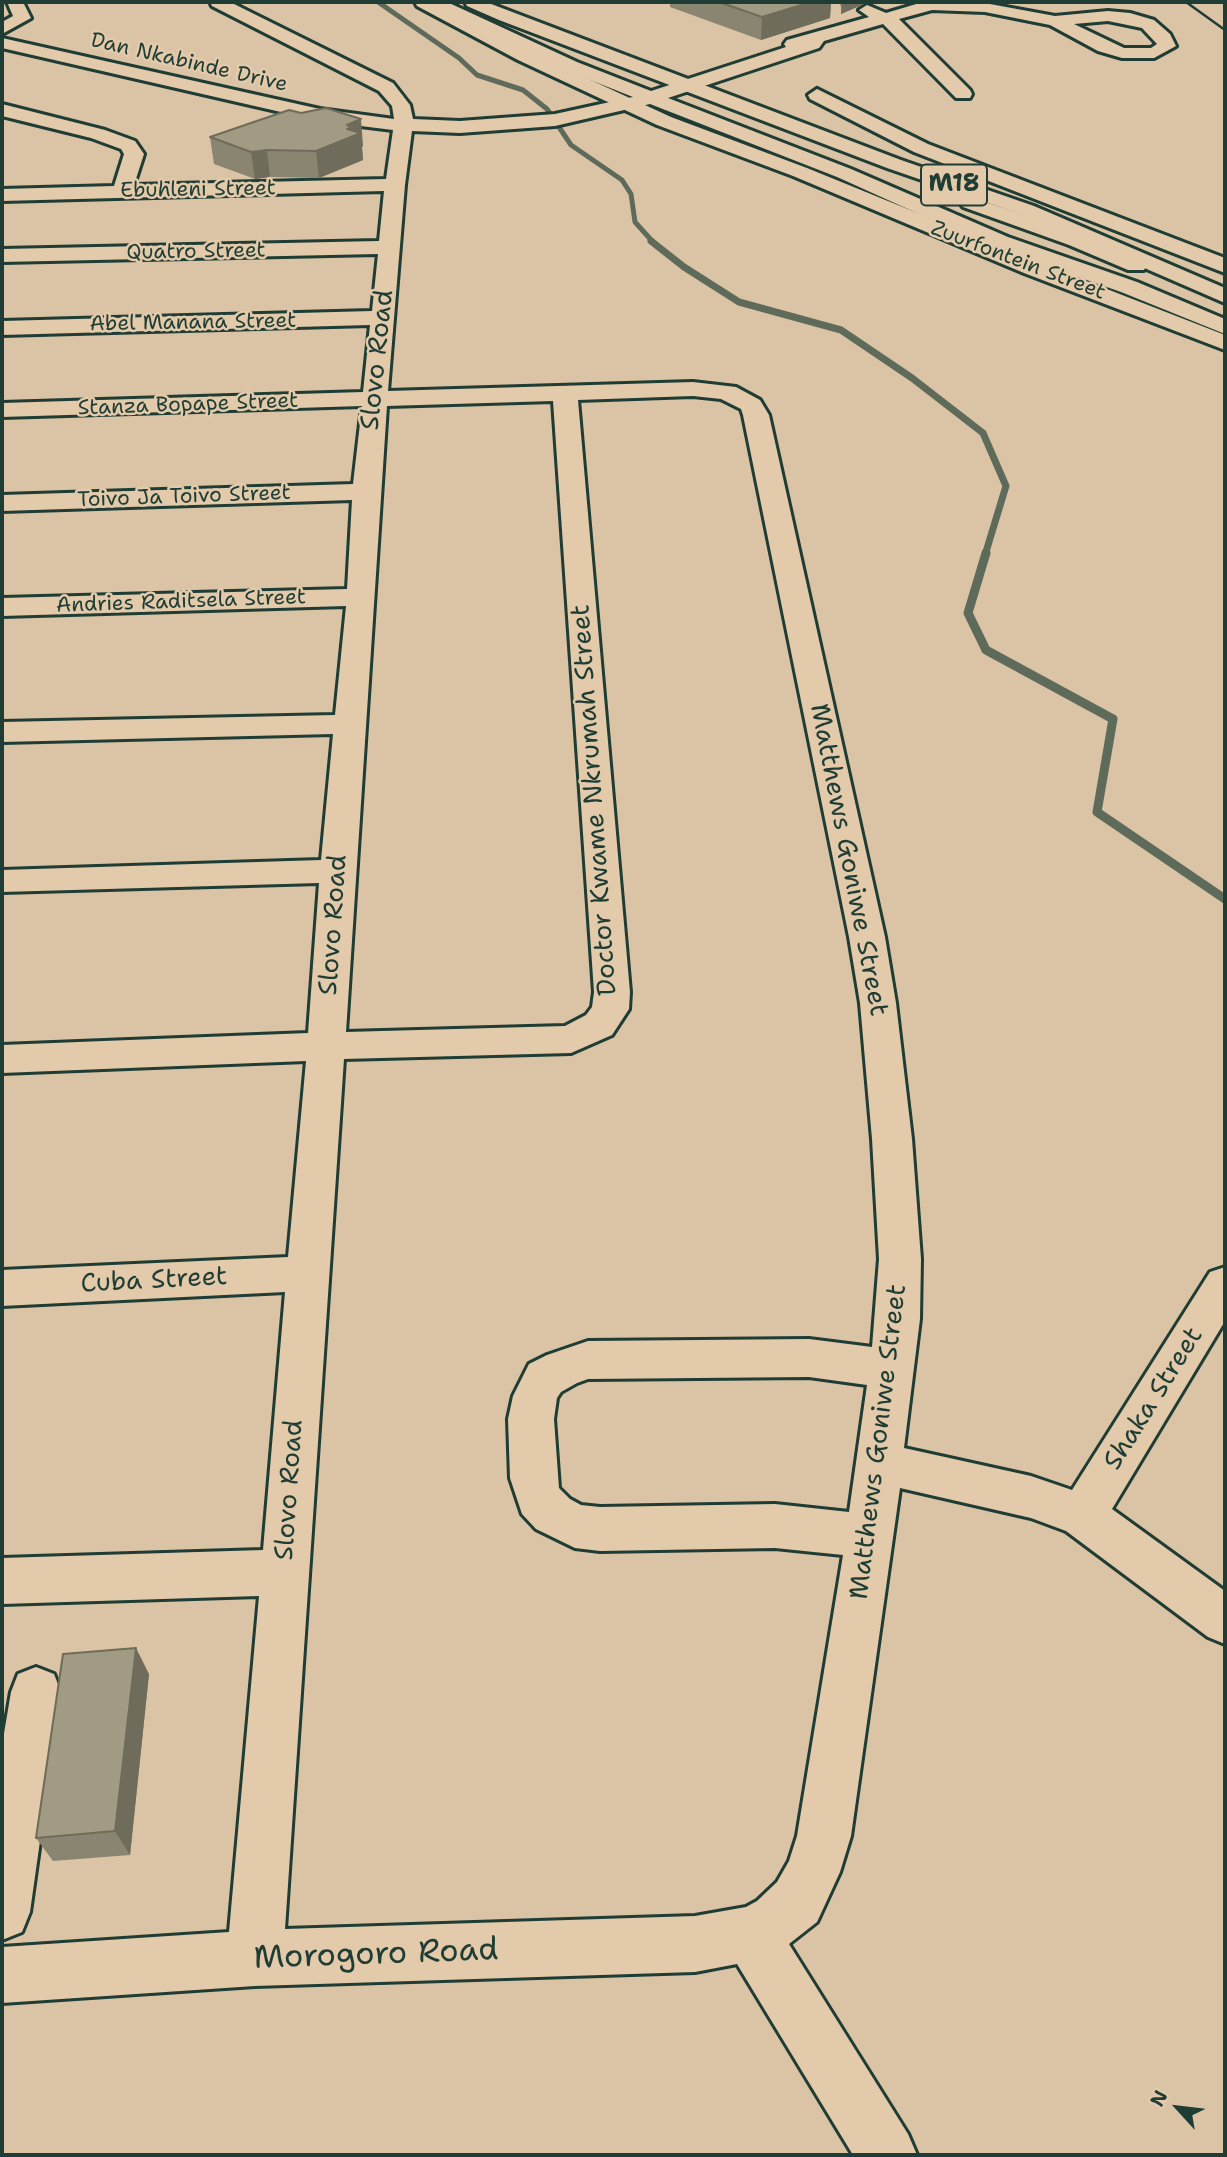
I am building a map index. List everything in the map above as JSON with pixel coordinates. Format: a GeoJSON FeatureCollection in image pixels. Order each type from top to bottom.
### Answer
{"type":"FeatureCollection","features":[{"type":"Feature","properties":{"kind":"street"},"geometry":{"type":"LineString","coordinates":[[2,29],[22,18],[15,2]]}},
{"type":"Feature","properties":{"kind":"street"},"geometry":{"type":"LineString","coordinates":[[218,2],[386,87],[401,105],[404,123]]}},
{"type":"Feature","properties":{"kind":"street","name":"M18"},"geometry":{"type":"LineString","coordinates":[[423,2],[524,56],[657,93]]}},
{"type":"Feature","properties":{"kind":"street"},"geometry":{"type":"LineString","coordinates":[[434,2],[571,66],[657,93],[1101,248],[1225,305]]}},
{"type":"Feature","properties":{"kind":"street"},"geometry":{"type":"LineString","coordinates":[[453,2],[1000,242],[1129,287],[1225,327]]}},
{"type":"Feature","properties":{"kind":"street","name":"M18"},"geometry":{"type":"LineString","coordinates":[[473,2],[657,93]]}},
{"type":"Feature","properties":{"kind":"street","name":"Dan Nkabinde Drive"},"geometry":{"type":"LineString","coordinates":[[2,43],[275,107],[367,121],[460,127],[585,111],[657,93],[813,44],[816,39],[935,3],[980,4],[1055,21]]}},
{"type":"Feature","properties":{"kind":"street"},"geometry":{"type":"LineString","coordinates":[[852,5],[884,17],[899,28],[963,94]]}},
{"type":"Feature","properties":{"kind":"street"},"geometry":{"type":"LineString","coordinates":[[1108,16],[1130,18],[1148,24],[1164,38],[1167,46],[1154,53],[1122,53],[1104,47],[1055,21],[1108,16]]}},
{"type":"Feature","properties":{"kind":"street","name":"Zuurfontein Street"},"geometry":{"type":"LineString","coordinates":[[657,93],[894,164],[1027,210],[1225,296]]}},
{"type":"Feature","properties":{"kind":"street","name":"Zuurfontein Street"},"geometry":{"type":"LineString","coordinates":[[657,93],[1225,343]]}},
{"type":"Feature","properties":{"kind":"street"},"geometry":{"type":"LineString","coordinates":[[817,95],[921,148],[1225,266]]}},
{"type":"Feature","properties":{"kind":"street"},"geometry":{"type":"LineString","coordinates":[[2,110],[98,134],[128,145],[134,154],[122,192]]}},
{"type":"Feature","properties":{"kind":"street","name":"Slovo Road"},"geometry":{"type":"LineString","coordinates":[[255,1958],[326,1046],[337,871],[361,597],[366,492],[395,185],[404,123]]}},
{"type":"Feature","properties":{"kind":"street","name":"Ebuhleni Street"},"geometry":{"type":"LineString","coordinates":[[2,195],[395,185]]}},
{"type":"Feature","properties":{"kind":"street"},"geometry":{"type":"LineString","coordinates":[[1000,242],[1038,227]]}},
{"type":"Feature","properties":{"kind":"street","name":"Quatro Street"},"geometry":{"type":"LineString","coordinates":[[2,256],[389,247]]}},
{"type":"Feature","properties":{"kind":"street","name":"Abel Manana Street"},"geometry":{"type":"LineString","coordinates":[[2,328],[383,318]]}},
{"type":"Feature","properties":{"kind":"street","name":"Stanza Bopape Street"},"geometry":{"type":"LineString","coordinates":[[2,410],[565,391],[693,389],[727,392]]}},
{"type":"Feature","properties":{"kind":"street","name":"Doctor Kwame Nkrumah Street"},"geometry":{"type":"LineString","coordinates":[[2,1059],[326,1046],[536,1042],[571,1039],[599,1025],[610,1009],[612,992],[565,391]]}},
{"type":"Feature","properties":{"kind":"street","name":"Matthews Goniwe Street"},"geometry":{"type":"LineString","coordinates":[[727,392],[751,405],[756,415],[867,937],[878,1003],[897,1209],[899,1283],[880,1463],[830,1800],[813,1871],[797,1902],[777,1921],[750,1934]]}},
{"type":"Feature","properties":{"kind":"street","name":"Toivo Ja Toivo Street"},"geometry":{"type":"LineString","coordinates":[[2,503],[366,492]]}},
{"type":"Feature","properties":{"kind":"street","name":"Andries Raditsela Street"},"geometry":{"type":"LineString","coordinates":[[2,607],[361,597]]}},
{"type":"Feature","properties":{"kind":"street"},"geometry":{"type":"LineString","coordinates":[[2,732],[350,724]]}},
{"type":"Feature","properties":{"kind":"street"},"geometry":{"type":"LineString","coordinates":[[2,881],[337,871]]}},
{"type":"Feature","properties":{"kind":"street","name":"Cuba Street"},"geometry":{"type":"LineString","coordinates":[[2,1288],[307,1274]]}},
{"type":"Feature","properties":{"kind":"street","name":"Shaka Street"},"geometry":{"type":"LineString","coordinates":[[1082,1515],[1220,1305]]}},
{"type":"Feature","properties":{"kind":"street"},"geometry":{"type":"LineString","coordinates":[[870,1536],[775,1526],[600,1529],[575,1526],[553,1514],[539,1499],[533,1478],[531,1419],[535,1396],[545,1378],[563,1368],[589,1360],[809,1358],[892,1368]]}},
{"type":"Feature","properties":{"kind":"street"},"geometry":{"type":"LineString","coordinates":[[880,1463],[1031,1497],[1082,1515],[1225,1620]]}},
{"type":"Feature","properties":{"kind":"street"},"geometry":{"type":"LineString","coordinates":[[2,1581],[284,1572]]}},
{"type":"Feature","properties":{"kind":"street"},"geometry":{"type":"LineString","coordinates":[[2,1912],[36,1692]]}},
{"type":"Feature","properties":{"kind":"street"},"geometry":{"type":"LineString","coordinates":[[750,1934],[887,2155]]}},
{"type":"Feature","properties":{"kind":"street","name":"Morogoro Road"},"geometry":{"type":"LineString","coordinates":[[2,1975],[255,1958],[695,1944],[750,1934]]}},
{"type":"Feature","properties":{"kind":"building"},"geometry":{"type":"Polygon","coordinates":[[[719,2],[811,2],[762,17],[719,2]]]}},
{"type":"Feature","properties":{"kind":"building"},"geometry":{"type":"Polygon","coordinates":[[[326,108],[361,119],[347,125],[352,127],[347,129],[361,133],[316,151],[251,152],[210,137],[289,110],[301,113],[326,108]]]}},
{"type":"Feature","properties":{"kind":"building"},"geometry":{"type":"Polygon","coordinates":[[[136,1648],[115,1831],[36,1838],[63,1654],[136,1648]]]}},
{"type":"Feature","properties":{"kind":"waterway"},"geometry":{"type":"LineString","coordinates":[[378,2],[459,58],[477,75],[523,90],[547,109],[571,145],[622,180],[631,194],[635,222],[653,242]]}},
{"type":"Feature","properties":{"kind":"waterway"},"geometry":{"type":"LineString","coordinates":[[651,241],[684,267],[739,302],[841,330],[912,378],[983,433],[1006,486],[985,555]]}},
{"type":"Feature","properties":{"kind":"waterway"},"geometry":{"type":"LineString","coordinates":[[986,553],[968,613],[986,650],[1113,719],[1097,812],[1225,899]]}},
{"type":"Feature","properties":{"kind":"railway"},"geometry":{"type":"LineString","coordinates":[[1186,2],[1225,30]]}}]}
